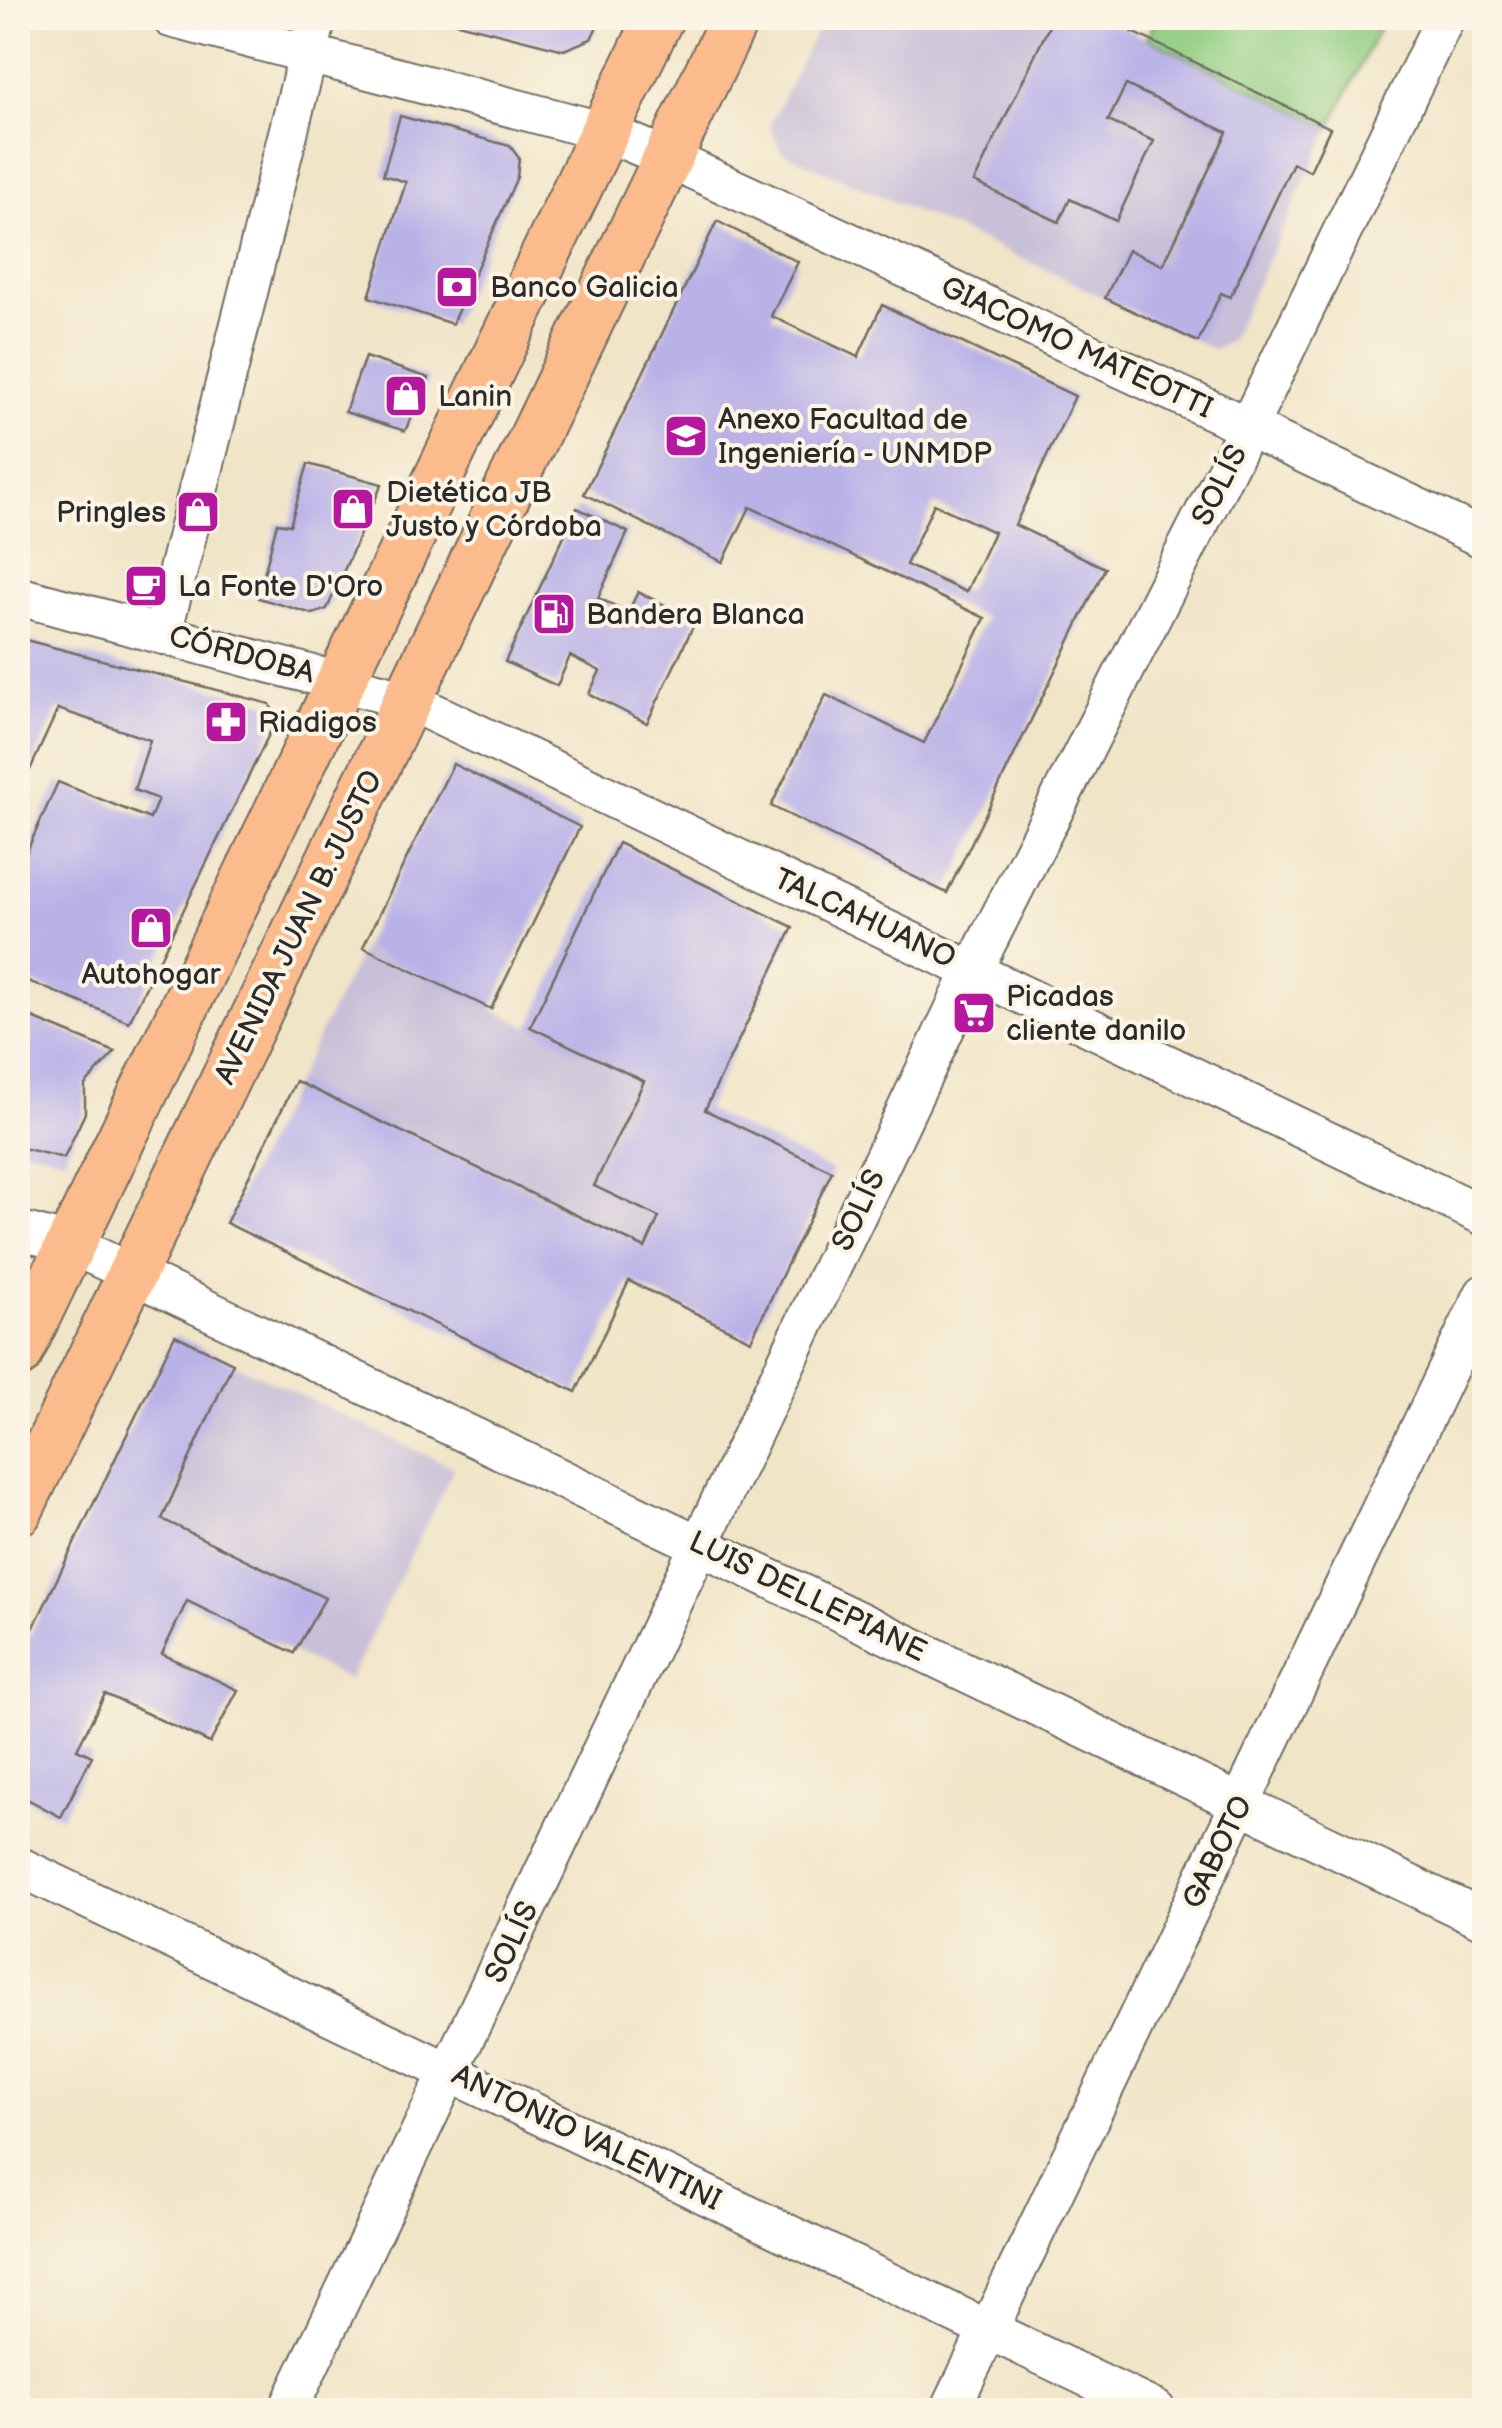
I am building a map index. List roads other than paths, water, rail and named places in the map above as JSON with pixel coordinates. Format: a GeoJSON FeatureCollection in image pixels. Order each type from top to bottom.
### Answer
{"type":"FeatureCollection","features":[{"type":"Feature","properties":{"kind":"main road"},"geometry":{"type":"LineString","coordinates":[[18,1354],[659,18]]}},
{"type":"Feature","properties":{"kind":"main road","name":"AVENIDA JUAN B. JUSTO"},"geometry":{"type":"LineString","coordinates":[[18,1512],[735,18]]}},
{"type":"Feature","properties":{"kind":"street","name":"GIACOMO MATEOTTI"},"geometry":{"type":"LineString","coordinates":[[171,18],[604,132],[1248,426],[1484,540]]}},
{"type":"Feature","properties":{"kind":"street"},"geometry":{"type":"LineString","coordinates":[[162,634],[318,18]]}},
{"type":"Feature","properties":{"kind":"street","name":"SOLÍS"},"geometry":{"type":"LineString","coordinates":[[288,2410],[973,970],[1248,426],[1445,18]]}},
{"type":"Feature","properties":{"kind":"street","name":"CÓRDOBA"},"geometry":{"type":"LineString","coordinates":[[18,596],[407,700]]}},
{"type":"Feature","properties":{"kind":"street","name":"TALCAHUANO"},"geometry":{"type":"LineString","coordinates":[[407,700],[1484,1216]]}},
{"type":"Feature","properties":{"kind":"street","name":"LUIS DELLEPIANE"},"geometry":{"type":"LineString","coordinates":[[18,1230],[70,1244],[1484,1920]]}},
{"type":"Feature","properties":{"kind":"street","name":"GABOTO"},"geometry":{"type":"LineString","coordinates":[[950,2410],[1484,1294]]}},
{"type":"Feature","properties":{"kind":"street","name":"ANTONIO VALENTINI"},"geometry":{"type":"LineString","coordinates":[[18,1866],[1156,2410]]}},
{"type":"Feature","properties":{"kind":"place","name":"Banco Galicia"},"geometry":{"type":"Point","coordinates":[457,287]}},
{"type":"Feature","properties":{"kind":"place","name":"Lanin"},"geometry":{"type":"Point","coordinates":[406,396]}},
{"type":"Feature","properties":{"kind":"place","name":"Anexo Facultad de Ingeniería - UNMDP"},"geometry":{"type":"Point","coordinates":[686,436]}},
{"type":"Feature","properties":{"kind":"place","name":"Dietética JB Justo y Córdoba"},"geometry":{"type":"Point","coordinates":[353,509]}},
{"type":"Feature","properties":{"kind":"place","name":"Pringles"},"geometry":{"type":"Point","coordinates":[198,512]}},
{"type":"Feature","properties":{"kind":"place","name":"La Fonte D'Oro"},"geometry":{"type":"Point","coordinates":[146,586]}},
{"type":"Feature","properties":{"kind":"place","name":"Bandera Blanca"},"geometry":{"type":"Point","coordinates":[554,614]}},
{"type":"Feature","properties":{"kind":"place","name":"Riadigos"},"geometry":{"type":"Point","coordinates":[226,722]}},
{"type":"Feature","properties":{"kind":"place","name":"Autohogar"},"geometry":{"type":"Point","coordinates":[151,928]}},
{"type":"Feature","properties":{"kind":"place","name":"Picadas cliente danilo"},"geometry":{"type":"Point","coordinates":[974,1013]}}]}
